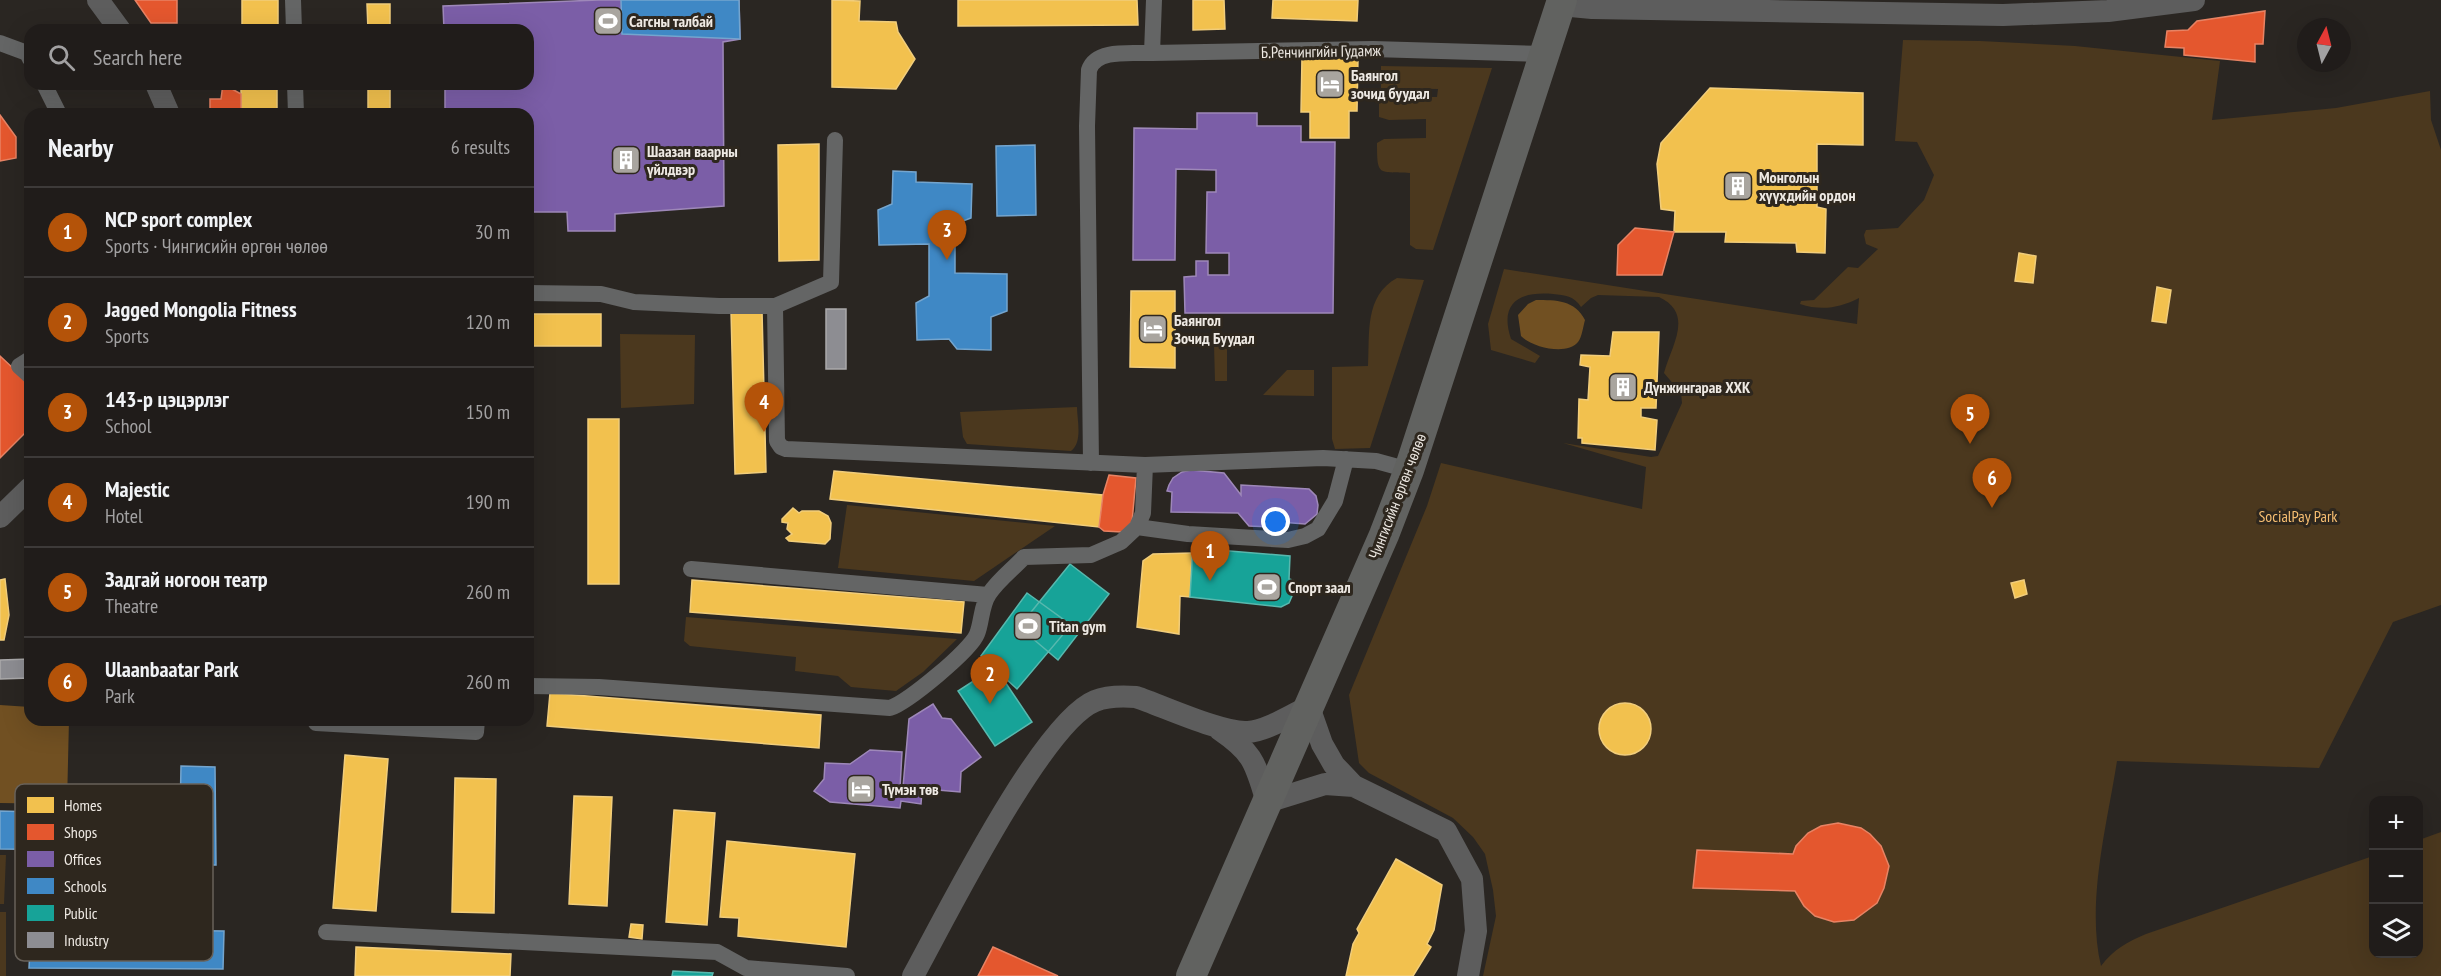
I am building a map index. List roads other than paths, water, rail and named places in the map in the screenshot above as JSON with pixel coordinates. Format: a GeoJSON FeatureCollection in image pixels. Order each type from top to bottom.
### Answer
{"type":"FeatureCollection","features":[{"type":"Feature","properties":{"kind":"highway","name":"Чингисийн өргөн чөлөө"},"geometry":{"type":"LineString","coordinates":[[1191,976],[1384,535],[1409,470],[1561,2]]}},
{"type":"Feature","properties":{"kind":"street"},"geometry":{"type":"LineString","coordinates":[[98,0],[116,24]]}},
{"type":"Feature","properties":{"kind":"street"},"geometry":{"type":"LineString","coordinates":[[293,0],[294,24]]}},
{"type":"Feature","properties":{"kind":"street"},"geometry":{"type":"LineString","coordinates":[[1152,53],[1154,0]]}},
{"type":"Feature","properties":{"kind":"street"},"geometry":{"type":"LineString","coordinates":[[1561,2],[1592,8],[2003,15],[2108,11],[2194,0]]}},
{"type":"Feature","properties":{"kind":"street"},"geometry":{"type":"LineString","coordinates":[[0,43],[24,52]]}},
{"type":"Feature","properties":{"kind":"street","name":"Б.Ренчингийн Гудамж"},"geometry":{"type":"LineString","coordinates":[[1091,463],[1088,78],[1091,63],[1101,56],[1152,53],[1373,49],[1544,54]]}},
{"type":"Feature","properties":{"kind":"street"},"geometry":{"type":"LineString","coordinates":[[47,90],[56,108]]}},
{"type":"Feature","properties":{"kind":"street"},"geometry":{"type":"LineString","coordinates":[[158,90],[166,108]]}},
{"type":"Feature","properties":{"kind":"street"},"geometry":{"type":"LineString","coordinates":[[295,90],[296,108]]}},
{"type":"Feature","properties":{"kind":"street"},"geometry":{"type":"LineString","coordinates":[[534,293],[601,294],[634,302],[775,306],[831,282],[836,140]]}},
{"type":"Feature","properties":{"kind":"street"},"geometry":{"type":"LineString","coordinates":[[775,306],[777,441],[783,448],[1144,465],[1323,458],[1376,461],[1409,470]]}},
{"type":"Feature","properties":{"kind":"street"},"geometry":{"type":"LineString","coordinates":[[1137,527],[1188,534],[1288,540],[1305,536],[1318,529],[1335,501],[1346,459]]}},
{"type":"Feature","properties":{"kind":"street"},"geometry":{"type":"LineString","coordinates":[[534,686],[599,687],[890,708],[905,702],[977,636],[988,595],[1024,557],[1091,555],[1121,542],[1137,527],[1143,513],[1144,465]]}},
{"type":"Feature","properties":{"kind":"street"},"geometry":{"type":"LineString","coordinates":[[0,517],[24,494]]}},
{"type":"Feature","properties":{"kind":"street"},"geometry":{"type":"LineString","coordinates":[[692,569],[988,595]]}},
{"type":"Feature","properties":{"kind":"street"},"geometry":{"type":"LineString","coordinates":[[913,976],[994,829],[1038,760],[1066,722],[1095,701],[1122,696],[1136,697],[1214,726],[1247,732],[1266,728],[1309,707],[1322,744],[1334,765],[1354,786],[1446,831],[1473,879],[1476,931],[1468,976]]}},
{"type":"Feature","properties":{"kind":"street"},"geometry":{"type":"LineString","coordinates":[[369,726],[476,732],[476,726]]}},
{"type":"Feature","properties":{"kind":"street"},"geometry":{"type":"LineString","coordinates":[[1214,726],[1241,745],[1249,754],[1268,802],[1301,789],[1325,784],[1354,786]]}},
{"type":"Feature","properties":{"kind":"street"},"geometry":{"type":"LineString","coordinates":[[326,932],[717,952],[746,968],[847,976]]}},
{"type":"Feature","properties":{"kind":"place","name":"Сагсны талбай"},"geometry":{"type":"Point","coordinates":[608,21]}},
{"type":"Feature","properties":{"kind":"place","name":"Баянгол зочид буудал"},"geometry":{"type":"Point","coordinates":[1330,84]}},
{"type":"Feature","properties":{"kind":"place","name":"Шаазан ваарны үйлдвэр"},"geometry":{"type":"Point","coordinates":[626,160]}},
{"type":"Feature","properties":{"kind":"place","name":"Монголын хүүхдийн ордон"},"geometry":{"type":"Point","coordinates":[1738,186]}},
{"type":"Feature","properties":{"kind":"place","name":"143-р цэцэрлэг"},"geometry":{"type":"Point","coordinates":[947,260]}},
{"type":"Feature","properties":{"kind":"place","name":"Баянгол Зочид Буудал"},"geometry":{"type":"Point","coordinates":[1153,329]}},
{"type":"Feature","properties":{"kind":"place","name":"Дүнжингарав ХХК"},"geometry":{"type":"Point","coordinates":[1623,387]}},
{"type":"Feature","properties":{"kind":"place","name":"Majestic"},"geometry":{"type":"Point","coordinates":[764,432]}},
{"type":"Feature","properties":{"kind":"place","name":"Задгай ногоон театр"},"geometry":{"type":"Point","coordinates":[1970,444]}},
{"type":"Feature","properties":{"kind":"place","name":"Ulaanbaatar Park"},"geometry":{"type":"Point","coordinates":[1992,508]}},
{"type":"Feature","properties":{"kind":"place","name":"NCP sport complex"},"geometry":{"type":"Point","coordinates":[1210,581]}},
{"type":"Feature","properties":{"kind":"place","name":"Спорт заал"},"geometry":{"type":"Point","coordinates":[1267,587]}},
{"type":"Feature","properties":{"kind":"place","name":"Titan gym"},"geometry":{"type":"Point","coordinates":[1028,626]}},
{"type":"Feature","properties":{"kind":"place","name":"Jagged Mongolia Fitness"},"geometry":{"type":"Point","coordinates":[990,704]}},
{"type":"Feature","properties":{"kind":"place","name":"Түмэн төв"},"geometry":{"type":"Point","coordinates":[861,789]}},
{"type":"Feature","properties":{"kind":"park label","name":"SocialPay Park"},"geometry":{"type":"Point","coordinates":[2298,516]}}]}
